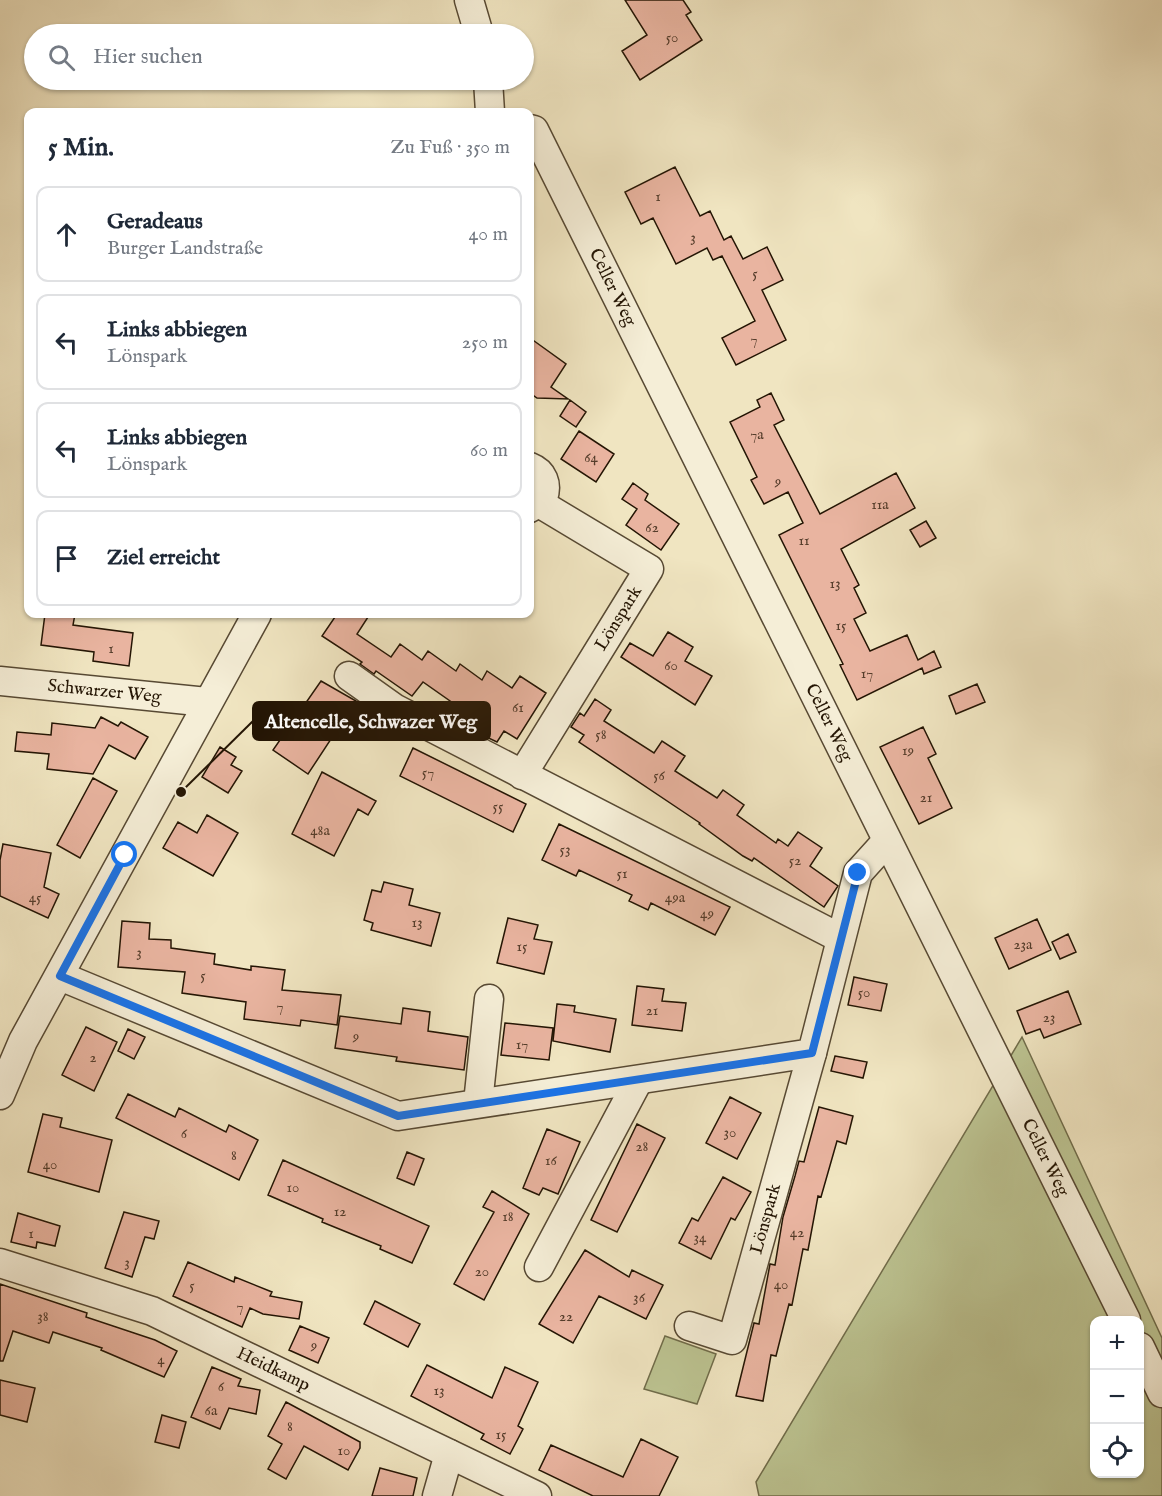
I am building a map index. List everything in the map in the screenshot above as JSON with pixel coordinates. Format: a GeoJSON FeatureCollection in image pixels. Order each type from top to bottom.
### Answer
{"type":"FeatureCollection","features":[{"type":"Feature","properties":{"kind":"street"},"geometry":{"type":"LineString","coordinates":[[469,0],[476,24]]}},
{"type":"Feature","properties":{"kind":"street"},"geometry":{"type":"LineString","coordinates":[[489,90],[490,108]]}},
{"type":"Feature","properties":{"kind":"street","name":"Celler Weg"},"geometry":{"type":"LineString","coordinates":[[534,130],[886,842],[921,907],[1124,1316]]}},
{"type":"Feature","properties":{"kind":"street","name":"Lönspark"},"geometry":{"type":"LineString","coordinates":[[522,775],[649,569],[534,506],[545,491],[545,485],[540,473],[534,469]]}},
{"type":"Feature","properties":{"kind":"street"},"geometry":{"type":"LineString","coordinates":[[0,1095],[23,1041],[255,618]]}},
{"type":"Feature","properties":{"kind":"street"},"geometry":{"type":"LineString","coordinates":[[349,676],[394,708],[840,938]]}},
{"type":"Feature","properties":{"kind":"street","name":"Schwarzer Weg"},"geometry":{"type":"LineString","coordinates":[[0,681],[207,702]]}},
{"type":"Feature","properties":{"kind":"street","name":"Lönspark"},"geometry":{"type":"LineString","coordinates":[[689,1326],[732,1340],[812,1053],[858,873],[886,842]]}},
{"type":"Feature","properties":{"kind":"street"},"geometry":{"type":"LineString","coordinates":[[60,976],[398,1116],[812,1053]]}},
{"type":"Feature","properties":{"kind":"street"},"geometry":{"type":"LineString","coordinates":[[478,1103],[489,999]]}},
{"type":"Feature","properties":{"kind":"street"},"geometry":{"type":"LineString","coordinates":[[539,1267],[638,1081]]}},
{"type":"Feature","properties":{"kind":"street","name":"Heidkamp"},"geometry":{"type":"LineString","coordinates":[[0,1263],[152,1311],[537,1496]]}},
{"type":"Feature","properties":{"kind":"street"},"geometry":{"type":"LineString","coordinates":[[1144,1355],[1162,1393]]}},
{"type":"Feature","properties":{"kind":"street"},"geometry":{"type":"LineString","coordinates":[[437,1496],[449,1454]]}},
{"type":"Feature","properties":{"kind":"green space"},"geometry":{"type":"Polygon","coordinates":[[[1022,1037],[1162,1338],[1162,1496],[759,1496],[756,1482],[1022,1037]]]}},
{"type":"Feature","properties":{"kind":"green space"},"geometry":{"type":"Polygon","coordinates":[[[665,1336],[716,1354],[697,1404],[644,1389],[665,1336]]]}},
{"type":"Feature","properties":{"kind":"building"},"geometry":{"type":"Polygon","coordinates":[[[625,0],[683,0],[691,12],[686,15],[702,40],[640,80],[622,51],[647,35],[625,0]]]}},
{"type":"Feature","properties":{"kind":"building"},"geometry":{"type":"Polygon","coordinates":[[[675,167],[700,216],[710,211],[724,240],[731,236],[743,259],[767,247],[783,280],[762,290],[786,340],[736,365],[722,338],[755,321],[722,256],[713,260],[707,248],[676,264],[653,218],[641,224],[625,192],[675,167]]]}},
{"type":"Feature","properties":{"kind":"building"},"geometry":{"type":"Polygon","coordinates":[[[534,341],[566,364],[551,387],[568,399],[537,398],[534,396],[534,341]]]}},
{"type":"Feature","properties":{"kind":"building"},"geometry":{"type":"Polygon","coordinates":[[[771,393],[784,420],[774,425],[820,514],[896,473],[915,508],[841,549],[859,585],[854,588],[866,613],[854,619],[870,651],[907,635],[918,660],[934,651],[941,667],[924,674],[922,668],[857,700],[840,665],[843,664],[779,535],[803,523],[788,492],[764,504],[751,480],[757,477],[730,422],[760,407],[757,400],[771,393]]]}},
{"type":"Feature","properties":{"kind":"building"},"geometry":{"type":"Polygon","coordinates":[[[570,400],[586,412],[576,427],[560,416],[570,400]]]}},
{"type":"Feature","properties":{"kind":"building"},"geometry":{"type":"Polygon","coordinates":[[[579,431],[614,454],[596,482],[561,459],[579,431]]]}},
{"type":"Feature","properties":{"kind":"building"},"geometry":{"type":"Polygon","coordinates":[[[633,483],[648,494],[645,500],[679,524],[661,550],[626,525],[637,509],[622,499],[633,483]]]}},
{"type":"Feature","properties":{"kind":"building"},"geometry":{"type":"Polygon","coordinates":[[[926,521],[936,538],[920,547],[910,530],[926,521]]]}},
{"type":"Feature","properties":{"kind":"building"},"geometry":{"type":"Polygon","coordinates":[[[44,618],[74,618],[73,625],[133,633],[129,666],[93,661],[94,652],[41,645],[44,618]]]}},
{"type":"Feature","properties":{"kind":"building"},"geometry":{"type":"Polygon","coordinates":[[[334,618],[367,618],[357,634],[391,657],[400,644],[422,660],[428,651],[456,671],[460,664],[482,680],[487,671],[512,688],[520,676],[546,693],[517,739],[504,731],[497,742],[482,735],[487,727],[423,682],[412,696],[376,671],[374,674],[360,664],[362,662],[322,636],[334,618]]]}},
{"type":"Feature","properties":{"kind":"building"},"geometry":{"type":"Polygon","coordinates":[[[668,632],[693,647],[685,661],[712,676],[695,705],[621,657],[630,643],[653,656],[668,632]]]}},
{"type":"Feature","properties":{"kind":"building"},"geometry":{"type":"Polygon","coordinates":[[[321,681],[356,701],[308,774],[273,750],[321,681]]]}},
{"type":"Feature","properties":{"kind":"building"},"geometry":{"type":"Polygon","coordinates":[[[977,684],[985,702],[956,714],[949,696],[977,684]]]}},
{"type":"Feature","properties":{"kind":"building"},"geometry":{"type":"Polygon","coordinates":[[[595,699],[611,710],[604,721],[654,753],[662,741],[685,756],[675,771],[717,798],[723,790],[744,805],[737,815],[776,843],[778,839],[788,846],[798,832],[822,848],[810,866],[838,886],[824,907],[754,858],[752,861],[743,856],[700,823],[579,742],[584,735],[571,727],[580,713],[584,716],[595,699]]]}},
{"type":"Feature","properties":{"kind":"building"},"geometry":{"type":"Polygon","coordinates":[[[101,717],[118,726],[121,722],[148,737],[135,759],[109,745],[93,774],[47,769],[49,754],[15,751],[17,732],[51,735],[52,723],[95,728],[101,717]]]}},
{"type":"Feature","properties":{"kind":"building"},"geometry":{"type":"Polygon","coordinates":[[[923,727],[936,754],[928,758],[952,808],[919,824],[880,747],[923,727]]]}},
{"type":"Feature","properties":{"kind":"building"},"geometry":{"type":"Polygon","coordinates":[[[220,747],[236,757],[231,765],[242,771],[228,793],[202,777],[220,747]]]}},
{"type":"Feature","properties":{"kind":"building"},"geometry":{"type":"Polygon","coordinates":[[[413,748],[526,804],[513,832],[400,776],[413,748]]]}},
{"type":"Feature","properties":{"kind":"building"},"geometry":{"type":"Polygon","coordinates":[[[322,772],[376,801],[368,815],[358,809],[334,856],[292,834],[322,772]]]}},
{"type":"Feature","properties":{"kind":"building"},"geometry":{"type":"Polygon","coordinates":[[[93,778],[117,791],[80,858],[57,845],[93,778]]]}},
{"type":"Feature","properties":{"kind":"building"},"geometry":{"type":"Polygon","coordinates":[[[207,815],[238,833],[213,876],[163,848],[178,822],[197,833],[207,815]]]}},
{"type":"Feature","properties":{"kind":"building"},"geometry":{"type":"Polygon","coordinates":[[[559,824],[730,907],[715,935],[651,903],[648,910],[629,901],[632,895],[579,870],[576,876],[542,860],[559,824]]]}},
{"type":"Feature","properties":{"kind":"building"},"geometry":{"type":"Polygon","coordinates":[[[3,844],[51,853],[44,887],[59,894],[48,918],[0,896],[0,860],[3,844]]]}},
{"type":"Feature","properties":{"kind":"building"},"geometry":{"type":"Polygon","coordinates":[[[384,882],[413,889],[409,905],[440,913],[431,946],[371,930],[373,923],[364,920],[372,890],[381,892],[384,882]]]}},
{"type":"Feature","properties":{"kind":"building"},"geometry":{"type":"Polygon","coordinates":[[[508,918],[538,925],[534,939],[552,942],[544,974],[497,963],[508,918]]]}},
{"type":"Feature","properties":{"kind":"building"},"geometry":{"type":"Polygon","coordinates":[[[1037,919],[1051,950],[1009,969],[995,938],[1037,919]]]}},
{"type":"Feature","properties":{"kind":"building"},"geometry":{"type":"Polygon","coordinates":[[[122,921],[150,923],[149,939],[171,940],[171,948],[215,954],[214,964],[251,970],[251,966],[285,970],[282,990],[341,995],[337,1025],[301,1020],[300,1026],[244,1019],[246,1002],[182,993],[185,972],[118,967],[122,921]]]}},
{"type":"Feature","properties":{"kind":"building"},"geometry":{"type":"Polygon","coordinates":[[[1068,934],[1076,952],[1060,959],[1052,942],[1068,934]]]}},
{"type":"Feature","properties":{"kind":"building"},"geometry":{"type":"Polygon","coordinates":[[[854,977],[887,984],[881,1011],[848,1005],[854,977]]]}},
{"type":"Feature","properties":{"kind":"building"},"geometry":{"type":"Polygon","coordinates":[[[637,986],[664,989],[662,1001],[686,1003],[682,1031],[632,1025],[637,986]]]}},
{"type":"Feature","properties":{"kind":"building"},"geometry":{"type":"Polygon","coordinates":[[[1068,991],[1081,1024],[1044,1038],[1040,1029],[1026,1034],[1017,1011],[1068,991]]]}},
{"type":"Feature","properties":{"kind":"building"},"geometry":{"type":"Polygon","coordinates":[[[557,1004],[575,1006],[574,1012],[616,1019],[610,1052],[553,1041],[557,1004]]]}},
{"type":"Feature","properties":{"kind":"building"},"geometry":{"type":"Polygon","coordinates":[[[403,1008],[430,1012],[428,1031],[468,1037],[464,1070],[396,1061],[397,1057],[335,1048],[340,1016],[401,1024],[403,1008]]]}},
{"type":"Feature","properties":{"kind":"building"},"geometry":{"type":"Polygon","coordinates":[[[505,1023],[553,1028],[549,1060],[501,1055],[505,1023]]]}},
{"type":"Feature","properties":{"kind":"building"},"geometry":{"type":"Polygon","coordinates":[[[86,1027],[117,1042],[94,1091],[62,1075],[86,1027]]]}},
{"type":"Feature","properties":{"kind":"building"},"geometry":{"type":"Polygon","coordinates":[[[128,1029],[145,1037],[134,1059],[118,1051],[128,1029]]]}},
{"type":"Feature","properties":{"kind":"building"},"geometry":{"type":"Polygon","coordinates":[[[835,1056],[867,1062],[863,1078],[831,1071],[835,1056]]]}},
{"type":"Feature","properties":{"kind":"building"},"geometry":{"type":"Polygon","coordinates":[[[128,1094],[175,1117],[179,1108],[226,1132],[229,1125],[258,1140],[239,1180],[116,1118],[128,1094]]]}},
{"type":"Feature","properties":{"kind":"building"},"geometry":{"type":"Polygon","coordinates":[[[730,1097],[761,1113],[737,1159],[706,1143],[730,1097]]]}},
{"type":"Feature","properties":{"kind":"building"},"geometry":{"type":"Polygon","coordinates":[[[819,1107],[853,1116],[846,1144],[837,1141],[821,1197],[818,1196],[808,1250],[803,1249],[792,1305],[789,1304],[776,1356],[771,1355],[763,1401],[736,1396],[754,1323],[759,1324],[770,1264],[775,1265],[783,1217],[799,1161],[804,1162],[819,1107]]]}},
{"type":"Feature","properties":{"kind":"building"},"geometry":{"type":"Polygon","coordinates":[[[43,1114],[62,1118],[60,1127],[112,1140],[99,1192],[28,1172],[43,1114]]]}},
{"type":"Feature","properties":{"kind":"building"},"geometry":{"type":"Polygon","coordinates":[[[637,1124],[665,1138],[617,1232],[591,1220],[637,1124]]]}},
{"type":"Feature","properties":{"kind":"building"},"geometry":{"type":"Polygon","coordinates":[[[547,1129],[580,1142],[558,1194],[543,1188],[539,1195],[523,1188],[547,1129]]]}},
{"type":"Feature","properties":{"kind":"building"},"geometry":{"type":"Polygon","coordinates":[[[407,1152],[424,1159],[414,1185],[397,1178],[407,1152]]]}},
{"type":"Feature","properties":{"kind":"building"},"geometry":{"type":"Polygon","coordinates":[[[283,1160],[429,1226],[412,1263],[380,1249],[381,1246],[322,1222],[323,1219],[268,1195],[283,1160]]]}},
{"type":"Feature","properties":{"kind":"building"},"geometry":{"type":"Polygon","coordinates":[[[723,1177],[751,1192],[735,1220],[731,1218],[711,1259],[679,1243],[692,1218],[698,1221],[723,1177]]]}},
{"type":"Feature","properties":{"kind":"building"},"geometry":{"type":"Polygon","coordinates":[[[492,1191],[529,1214],[484,1300],[454,1284],[494,1212],[483,1207],[492,1191]]]}},
{"type":"Feature","properties":{"kind":"building"},"geometry":{"type":"Polygon","coordinates":[[[124,1212],[159,1221],[154,1239],[145,1237],[132,1277],[105,1268],[124,1212]]]}},
{"type":"Feature","properties":{"kind":"building"},"geometry":{"type":"Polygon","coordinates":[[[18,1213],[60,1226],[55,1246],[37,1242],[36,1248],[11,1242],[18,1213]]]}},
{"type":"Feature","properties":{"kind":"building"},"geometry":{"type":"Polygon","coordinates":[[[585,1250],[629,1277],[632,1270],[663,1285],[646,1319],[599,1296],[573,1343],[539,1324],[585,1250]]]}},
{"type":"Feature","properties":{"kind":"building"},"geometry":{"type":"Polygon","coordinates":[[[188,1262],[234,1282],[235,1277],[272,1292],[270,1296],[302,1302],[299,1319],[263,1314],[250,1308],[242,1327],[173,1296],[188,1262]]]}},
{"type":"Feature","properties":{"kind":"building"},"geometry":{"type":"Polygon","coordinates":[[[0,1284],[87,1313],[86,1317],[155,1340],[177,1351],[164,1377],[101,1350],[102,1348],[53,1332],[49,1343],[13,1331],[3,1361],[0,1361],[0,1284]]]}},
{"type":"Feature","properties":{"kind":"building"},"geometry":{"type":"Polygon","coordinates":[[[375,1301],[420,1324],[408,1347],[364,1324],[375,1301]]]}},
{"type":"Feature","properties":{"kind":"building"},"geometry":{"type":"Polygon","coordinates":[[[300,1326],[329,1338],[318,1363],[289,1350],[300,1326]]]}},
{"type":"Feature","properties":{"kind":"building"},"geometry":{"type":"Polygon","coordinates":[[[427,1365],[492,1398],[505,1367],[538,1382],[518,1426],[523,1429],[510,1454],[481,1439],[484,1434],[411,1396],[427,1365]]]}},
{"type":"Feature","properties":{"kind":"building"},"geometry":{"type":"Polygon","coordinates":[[[212,1367],[241,1379],[238,1386],[260,1390],[256,1414],[229,1408],[220,1429],[191,1417],[212,1367]]]}},
{"type":"Feature","properties":{"kind":"building"},"geometry":{"type":"Polygon","coordinates":[[[0,1380],[35,1388],[27,1422],[0,1415],[0,1380]]]}},
{"type":"Feature","properties":{"kind":"building"},"geometry":{"type":"Polygon","coordinates":[[[286,1402],[360,1442],[360,1448],[348,1470],[304,1446],[286,1479],[268,1469],[282,1444],[268,1436],[286,1402]]]}},
{"type":"Feature","properties":{"kind":"building"},"geometry":{"type":"Polygon","coordinates":[[[162,1415],[186,1422],[179,1448],[155,1442],[162,1415]]]}},
{"type":"Feature","properties":{"kind":"building"},"geometry":{"type":"Polygon","coordinates":[[[641,1439],[678,1457],[659,1496],[593,1496],[539,1470],[551,1445],[623,1477],[641,1439]]]}},
{"type":"Feature","properties":{"kind":"building"},"geometry":{"type":"Polygon","coordinates":[[[380,1468],[417,1478],[413,1496],[372,1496],[380,1468]]]}},
{"type":"Feature","properties":{"kind":"place","name":"Altencelle, Schwazer Weg"},"geometry":{"type":"Point","coordinates":[181,792]}},
{"type":"Feature","properties":{"kind":"route"},"geometry":{"type":"LineString","coordinates":[[125,855],[60,976],[398,1116],[812,1053],[858,873]]}}]}
